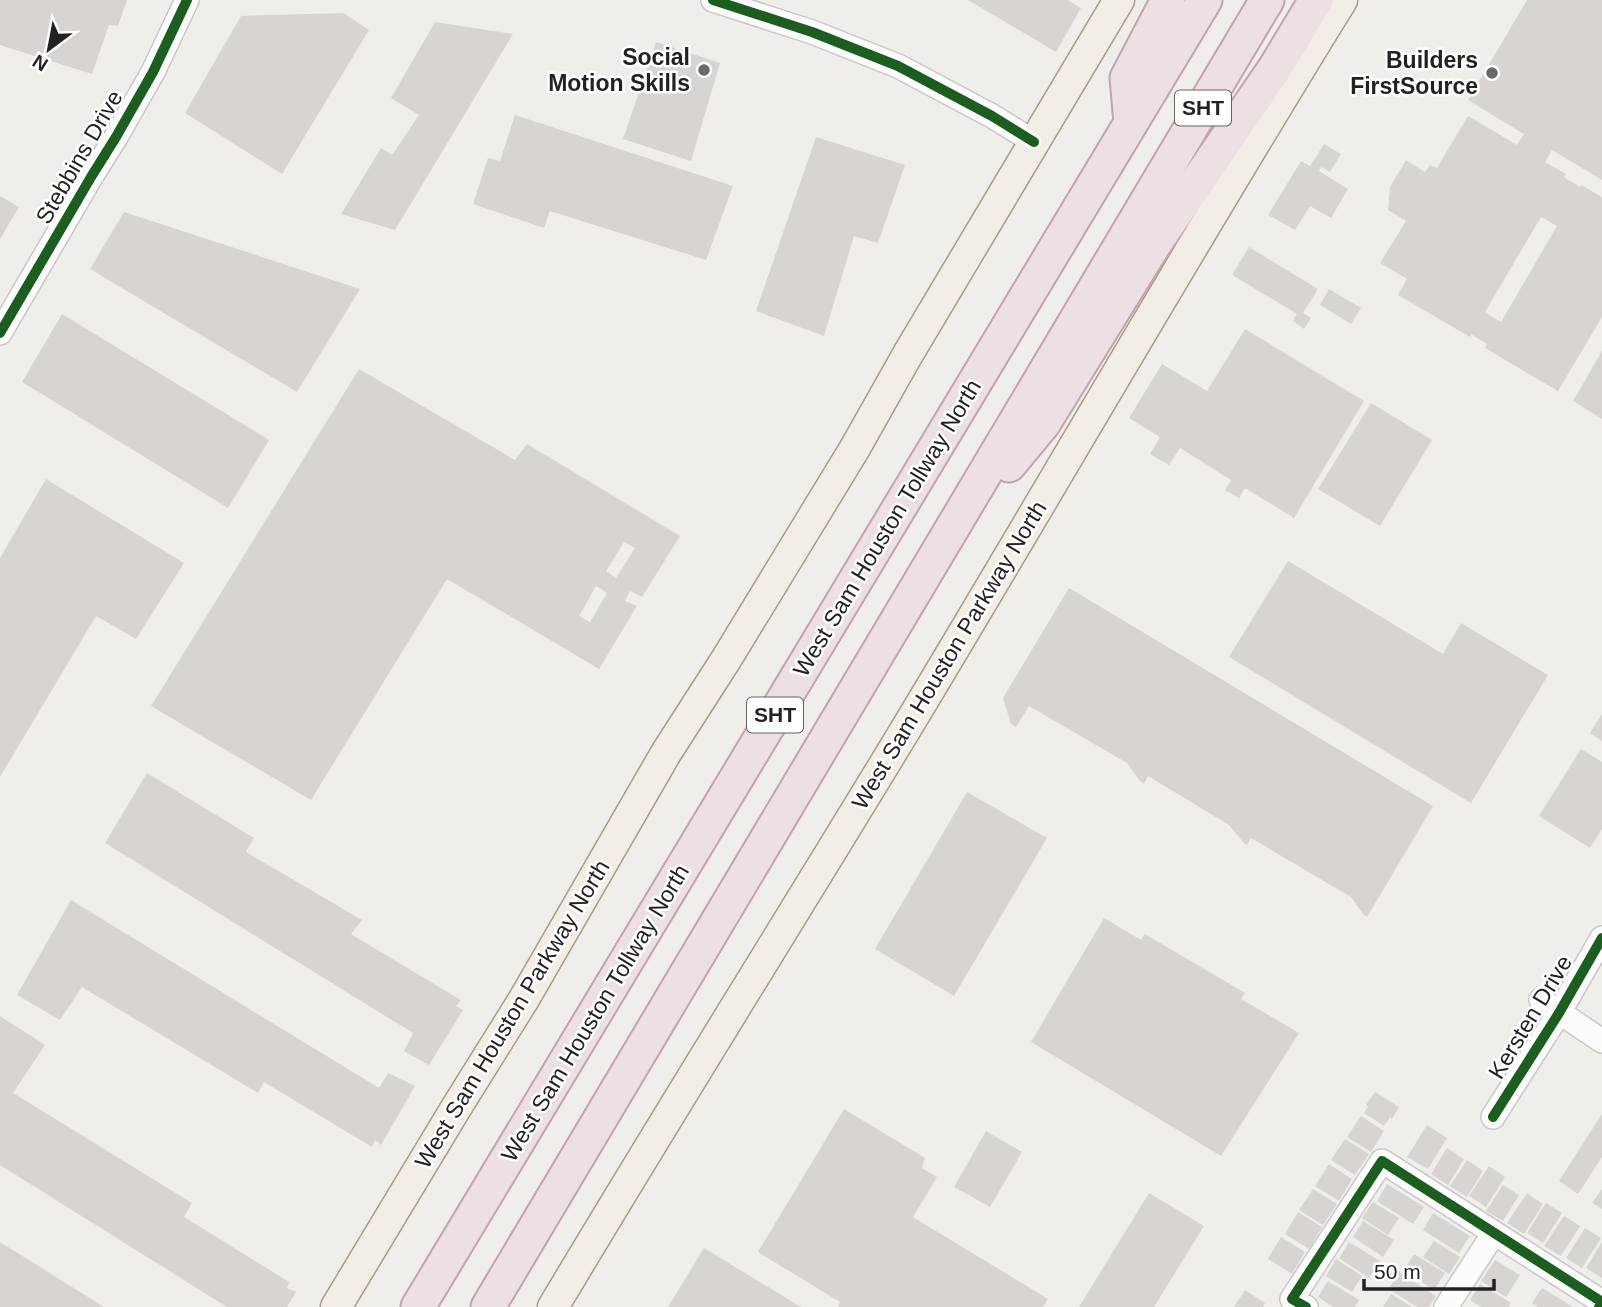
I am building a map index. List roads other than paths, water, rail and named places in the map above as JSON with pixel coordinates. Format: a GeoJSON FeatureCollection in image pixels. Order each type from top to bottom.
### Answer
{"type":"FeatureCollection","features":[{"type":"Feature","properties":{"kind":"highway"},"geometry":{"type":"LineString","coordinates":[[1131,123],[1127,78],[1168,0]]}},
{"type":"Feature","properties":{"kind":"highway","name":"West Sam Houston Tollway North"},"geometry":{"type":"LineString","coordinates":[[418,1307],[1205,0]]}},
{"type":"Feature","properties":{"kind":"highway","name":"SHT"},"geometry":{"type":"LineString","coordinates":[[488,1307],[1267,0]]}},
{"type":"Feature","properties":{"kind":"highway"},"geometry":{"type":"LineString","coordinates":[[933,560],[1043,424],[1153,246],[1275,68],[1317,0]]}},
{"type":"Feature","properties":{"kind":"main road","name":"West Sam Houston Parkway North"},"geometry":{"type":"LineString","coordinates":[[336,1307],[530,990],[666,753],[727,659],[855,448],[1119,0]]}},
{"type":"Feature","properties":{"kind":"main road","name":"West Sam Houston Parkway North"},"geometry":{"type":"LineString","coordinates":[[553,1307],[902,736],[1342,0]]}},
{"type":"Feature","properties":{"kind":"street","name":"Stebbins Drive"},"geometry":{"type":"LineString","coordinates":[[0,333],[153,72],[187,0]]}},
{"type":"Feature","properties":{"kind":"street"},"geometry":{"type":"LineString","coordinates":[[713,0],[812,32],[898,66],[992,116],[1034,142]]}},
{"type":"Feature","properties":{"kind":"street","name":"Kersten Drive"},"geometry":{"type":"LineString","coordinates":[[1493,1117],[1550,1006],[1602,938]]}},
{"type":"Feature","properties":{"kind":"street"},"geometry":{"type":"LineString","coordinates":[[1550,1006],[1602,1041]]}},
{"type":"Feature","properties":{"kind":"street"},"geometry":{"type":"LineString","coordinates":[[1306,1307],[1292,1299],[1382,1161],[1602,1302],[1599,1307]]}},
{"type":"Feature","properties":{"kind":"street"},"geometry":{"type":"LineString","coordinates":[[1446,1307],[1494,1233]]}},
{"type":"Feature","properties":{"kind":"place","name":"Social Motion Skills"},"geometry":{"type":"Point","coordinates":[704,70]}},
{"type":"Feature","properties":{"kind":"place","name":"Builders FirstSource"},"geometry":{"type":"Point","coordinates":[1492,73]}}]}
